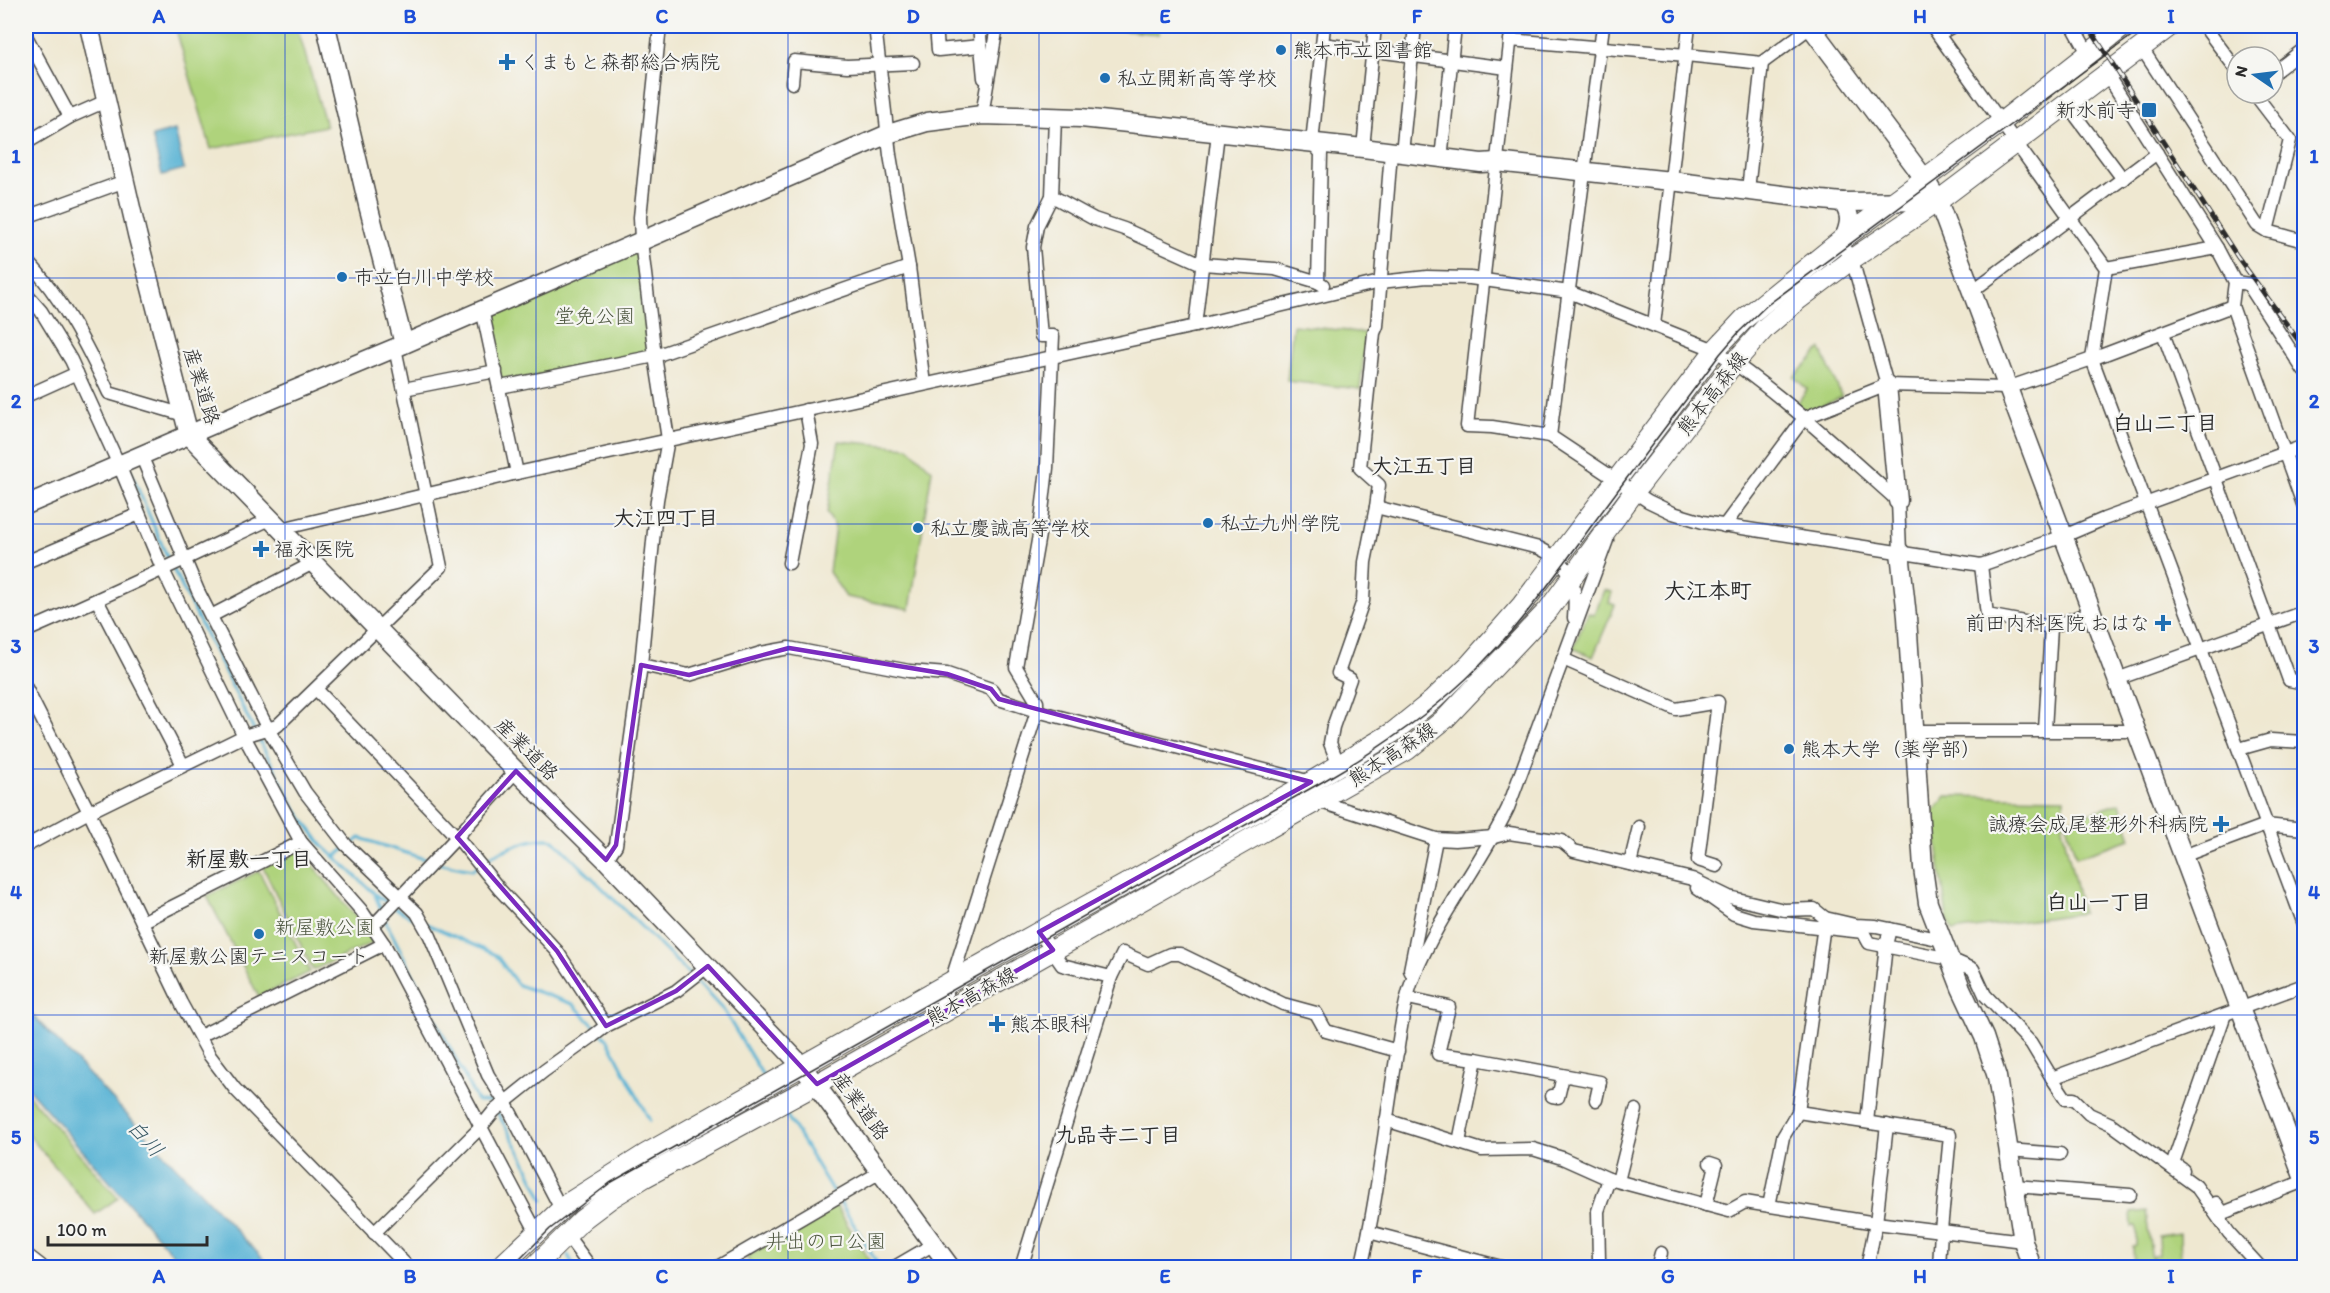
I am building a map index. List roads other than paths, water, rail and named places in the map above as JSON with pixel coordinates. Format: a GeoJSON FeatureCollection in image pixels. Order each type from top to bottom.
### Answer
{"type":"FeatureCollection","features":[{"type":"Feature","properties":{"kind":"main road","name":"熊本高森線"},"geometry":{"type":"LineString","coordinates":[[533,1268],[562,1238],[610,1198],[1053,950],[1315,791],[1339,766],[1392,733],[1433,700],[1522,605],[1714,351],[1744,319],[1892,201],[2003,121],[2124,26]]}},
{"type":"Feature","properties":{"kind":"main road","name":"熊本高森線"},"geometry":{"type":"LineString","coordinates":[[499,1268],[550,1219],[646,1154],[1039,932],[1315,791],[1407,750],[1446,718],[1549,609],[1634,492],[1734,363],[1765,328],[1852,259],[1938,201],[2170,26]]}},
{"type":"Feature","properties":{"kind":"street","name":"産業道路"},"geometry":{"type":"LineString","coordinates":[[89,26],[137,234],[189,435],[516,771],[606,860],[802,1066],[882,1171],[951,1268]]}},
{"type":"Feature","properties":{"kind":"street"},"geometry":{"type":"LineString","coordinates":[[26,846],[183,765],[246,735],[277,726],[441,567],[404,390],[400,346],[326,26]]}},
{"type":"Feature","properties":{"kind":"street"},"geometry":{"type":"LineString","coordinates":[[606,860],[616,845],[641,665],[657,500],[669,439],[655,356],[640,241],[640,217],[660,26]]}},
{"type":"Feature","properties":{"kind":"street"},"geometry":{"type":"LineString","coordinates":[[875,26],[924,384]]}},
{"type":"Feature","properties":{"kind":"street"},"geometry":{"type":"LineString","coordinates":[[936,26],[938,50],[981,46]]}},
{"type":"Feature","properties":{"kind":"street"},"geometry":{"type":"LineString","coordinates":[[980,26],[986,94]]}},
{"type":"Feature","properties":{"kind":"street"},"geometry":{"type":"LineString","coordinates":[[982,116],[997,26]]}},
{"type":"Feature","properties":{"kind":"street"},"geometry":{"type":"LineString","coordinates":[[1318,282],[1321,153],[1312,143],[1324,26]]}},
{"type":"Feature","properties":{"kind":"street"},"geometry":{"type":"LineString","coordinates":[[1363,148],[1376,26]]}},
{"type":"Feature","properties":{"kind":"street"},"geometry":{"type":"LineString","coordinates":[[1339,766],[1330,743],[1333,727],[1350,679],[1338,674],[1363,602],[1365,562],[1376,507],[1378,485],[1360,468],[1380,282],[1415,26]]}},
{"type":"Feature","properties":{"kind":"street"},"geometry":{"type":"LineString","coordinates":[[1441,159],[1455,26]]}},
{"type":"Feature","properties":{"kind":"street"},"geometry":{"type":"LineString","coordinates":[[1512,26],[1467,426],[1492,427],[1550,436],[1634,492],[1673,513],[1724,526],[1981,564],[2064,536],[2304,446]]}},
{"type":"Feature","properties":{"kind":"street"},"geometry":{"type":"LineString","coordinates":[[1550,436],[1603,26]]}},
{"type":"Feature","properties":{"kind":"street"},"geometry":{"type":"LineString","coordinates":[[1654,325],[1689,26]]}},
{"type":"Feature","properties":{"kind":"street"},"geometry":{"type":"LineString","coordinates":[[1510,40],[1762,63],[1811,26],[1924,178],[1938,201],[2304,1180],[2223,1213],[2201,1183],[2173,1163],[2224,1017]]}},
{"type":"Feature","properties":{"kind":"street"},"geometry":{"type":"LineString","coordinates":[[1953,26],[1936,30],[2106,268],[2092,359],[2148,503],[2304,925]]}},
{"type":"Feature","properties":{"kind":"street"},"geometry":{"type":"LineString","coordinates":[[2073,26],[2088,53]]}},
{"type":"Feature","properties":{"kind":"street"},"geometry":{"type":"LineString","coordinates":[[2204,26],[2225,54]]}},
{"type":"Feature","properties":{"kind":"street"},"geometry":{"type":"LineString","coordinates":[[26,36],[70,117]]}},
{"type":"Feature","properties":{"kind":"street"},"geometry":{"type":"LineString","coordinates":[[1322,44],[1507,68]]}},
{"type":"Feature","properties":{"kind":"street"},"geometry":{"type":"LineString","coordinates":[[2141,47],[2257,225],[2267,231],[2304,241]]}},
{"type":"Feature","properties":{"kind":"street"},"geometry":{"type":"LineString","coordinates":[[2285,64],[2304,49]]}},
{"type":"Feature","properties":{"kind":"street"},"geometry":{"type":"LineString","coordinates":[[792,83],[794,61],[847,66],[913,63]]}},
{"type":"Feature","properties":{"kind":"street"},"geometry":{"type":"LineString","coordinates":[[1748,190],[1762,63]]}},
{"type":"Feature","properties":{"kind":"street"},"geometry":{"type":"LineString","coordinates":[[2106,73],[2217,249],[2235,282],[2232,306],[2304,507]]}},
{"type":"Feature","properties":{"kind":"street"},"geometry":{"type":"LineString","coordinates":[[26,143],[70,117],[106,101]]}},
{"type":"Feature","properties":{"kind":"street"},"geometry":{"type":"LineString","coordinates":[[2066,103],[2123,179]]}},
{"type":"Feature","properties":{"kind":"street"},"geometry":{"type":"LineString","coordinates":[[2263,105],[2290,140],[2267,231]]}},
{"type":"Feature","properties":{"kind":"street"},"geometry":{"type":"LineString","coordinates":[[26,506],[141,454],[400,346],[888,134],[927,122],[982,116],[1081,118],[1363,148],[1441,159],[1481,163],[1496,162],[1671,181],[1842,202],[1938,201]]}},
{"type":"Feature","properties":{"kind":"street"},"geometry":{"type":"LineString","coordinates":[[937,1015],[951,982],[1037,711],[1037,702],[1016,667],[1040,529],[1047,468],[1053,336],[1041,336],[1033,247],[1037,226],[1052,196],[1055,118]]}},
{"type":"Feature","properties":{"kind":"street"},"geometry":{"type":"LineString","coordinates":[[1195,326],[1218,133]]}},
{"type":"Feature","properties":{"kind":"street"},"geometry":{"type":"LineString","coordinates":[[1971,292],[2157,153]]}},
{"type":"Feature","properties":{"kind":"street"},"geometry":{"type":"LineString","coordinates":[[26,217],[125,182]]}},
{"type":"Feature","properties":{"kind":"street"},"geometry":{"type":"LineString","coordinates":[[1052,196],[1095,219],[1124,229],[1202,264],[1275,269],[1318,282],[1335,293]]}},
{"type":"Feature","properties":{"kind":"street"},"geometry":{"type":"LineString","coordinates":[[1842,202],[1848,210],[1850,219],[1842,240],[1852,259],[1887,385],[1907,616],[1923,868],[1928,903],[1984,1037],[1997,1077],[2023,1241],[2032,1268]]}},
{"type":"Feature","properties":{"kind":"street"},"geometry":{"type":"LineString","coordinates":[[2106,268],[2217,249]]}},
{"type":"Feature","properties":{"kind":"street"},"geometry":{"type":"LineString","coordinates":[[26,260],[61,301],[109,393],[184,415]]}},
{"type":"Feature","properties":{"kind":"street"},"geometry":{"type":"LineString","coordinates":[[500,387],[655,356],[909,267]]}},
{"type":"Feature","properties":{"kind":"street"},"geometry":{"type":"LineString","coordinates":[[26,631],[97,600],[163,567],[276,524],[426,494],[669,439],[1195,326],[1380,282],[1427,277],[1470,278],[1569,292],[1714,351],[1734,363],[1804,418],[1898,501]]}},
{"type":"Feature","properties":{"kind":"street"},"geometry":{"type":"LineString","coordinates":[[2235,282],[2248,284],[2304,371]]}},
{"type":"Feature","properties":{"kind":"street"},"geometry":{"type":"LineString","coordinates":[[26,294],[54,331],[76,373],[163,567],[301,842],[377,922],[384,944],[481,1127],[550,1219]]}},
{"type":"Feature","properties":{"kind":"street"},"geometry":{"type":"LineString","coordinates":[[1724,526],[1804,418],[1887,385],[2007,388],[2092,359],[2232,306]]}},
{"type":"Feature","properties":{"kind":"street"},"geometry":{"type":"LineString","coordinates":[[482,309],[517,473]]}},
{"type":"Feature","properties":{"kind":"street"},"geometry":{"type":"LineString","coordinates":[[2163,333],[2289,680],[2304,683]]}},
{"type":"Feature","properties":{"kind":"street"},"geometry":{"type":"LineString","coordinates":[[404,390],[496,371]]}},
{"type":"Feature","properties":{"kind":"street"},"geometry":{"type":"LineString","coordinates":[[26,396],[76,373]]}},
{"type":"Feature","properties":{"kind":"street"},"geometry":{"type":"LineString","coordinates":[[789,563],[812,444],[806,410]]}},
{"type":"Feature","properties":{"kind":"street"},"geometry":{"type":"LineString","coordinates":[[141,454],[180,560],[211,616],[265,730],[304,792],[346,845],[398,898],[417,913],[430,936],[500,1106],[550,1219]]}},
{"type":"Feature","properties":{"kind":"street"},"geometry":{"type":"LineString","coordinates":[[1376,507],[1539,548],[1558,558],[1572,577],[1575,607],[1573,628]]}},
{"type":"Feature","properties":{"kind":"street"},"geometry":{"type":"LineString","coordinates":[[26,562],[139,514]]}},
{"type":"Feature","properties":{"kind":"street"},"geometry":{"type":"LineString","coordinates":[[1361,1268],[1369,1232],[1398,1051],[1414,977],[1444,917],[1494,837],[1508,808],[1614,519]]}},
{"type":"Feature","properties":{"kind":"street"},"geometry":{"type":"LineString","coordinates":[[211,616],[314,563]]}},
{"type":"Feature","properties":{"kind":"street"},"geometry":{"type":"LineString","coordinates":[[1981,564],[1986,615],[2051,627],[2091,612]]}},
{"type":"Feature","properties":{"kind":"street"},"geometry":{"type":"LineString","coordinates":[[97,600],[183,765]]}},
{"type":"Feature","properties":{"kind":"street"},"geometry":{"type":"LineString","coordinates":[[1549,609],[1558,610],[1569,616],[1573,628]]}},
{"type":"Feature","properties":{"kind":"street"},"geometry":{"type":"LineString","coordinates":[[2117,679],[2304,612]]}},
{"type":"Feature","properties":{"kind":"street"},"geometry":{"type":"LineString","coordinates":[[2046,730],[2051,627]]}},
{"type":"Feature","properties":{"kind":"street"},"geometry":{"type":"LineString","coordinates":[[641,665],[689,675],[761,653],[789,648],[909,671],[947,674],[991,689],[999,699],[1315,791],[1436,839],[1494,837],[1509,833],[1562,841],[1574,851],[1692,879],[1740,900],[1784,910],[1814,909],[1825,923],[1863,932],[1869,942],[1950,959],[1973,969],[1985,995],[2031,1043],[2066,1099],[2074,1099],[2089,1114],[2111,1124],[2196,1186],[2229,1233],[2261,1268]]}},
{"type":"Feature","properties":{"kind":"street"},"geometry":{"type":"LineString","coordinates":[[1563,659],[1676,709],[1718,702],[1698,860],[1718,866]]}},
{"type":"Feature","properties":{"kind":"street"},"geometry":{"type":"LineString","coordinates":[[26,688],[181,1003],[210,1056],[236,1089],[409,1268]]}},
{"type":"Feature","properties":{"kind":"street"},"geometry":{"type":"LineString","coordinates":[[316,689],[457,837],[501,890],[557,951],[606,1027]]}},
{"type":"Feature","properties":{"kind":"street"},"geometry":{"type":"LineString","coordinates":[[1914,731],[2136,731]]}},
{"type":"Feature","properties":{"kind":"street"},"geometry":{"type":"LineString","coordinates":[[2239,748],[2271,740],[2304,742]]}},
{"type":"Feature","properties":{"kind":"street"},"geometry":{"type":"LineString","coordinates":[[377,922],[516,771]]}},
{"type":"Feature","properties":{"kind":"street"},"geometry":{"type":"LineString","coordinates":[[2183,856],[2266,825],[2304,829]]}},
{"type":"Feature","properties":{"kind":"street"},"geometry":{"type":"LineString","coordinates":[[1630,864],[1639,827]]}},
{"type":"Feature","properties":{"kind":"street"},"geometry":{"type":"LineString","coordinates":[[1494,837],[1497,842],[1509,840],[1555,845],[1566,854],[1694,886],[1734,914],[1754,920],[1856,925],[1890,929],[1942,940]]}},
{"type":"Feature","properties":{"kind":"street"},"geometry":{"type":"LineString","coordinates":[[1414,977],[1410,970],[1436,839]]}},
{"type":"Feature","properties":{"kind":"street"},"geometry":{"type":"LineString","coordinates":[[142,922],[301,842]]}},
{"type":"Feature","properties":{"kind":"street"},"geometry":{"type":"LineString","coordinates":[[1769,1206],[1783,1137],[1798,1112],[1825,923]]}},
{"type":"Feature","properties":{"kind":"street"},"geometry":{"type":"LineString","coordinates":[[1867,1122],[1886,945],[1890,929]]}},
{"type":"Feature","properties":{"kind":"street"},"geometry":{"type":"LineString","coordinates":[[1039,932],[1062,965],[1111,977]]}},
{"type":"Feature","properties":{"kind":"street"},"geometry":{"type":"LineString","coordinates":[[200,1036],[384,944]]}},
{"type":"Feature","properties":{"kind":"street"},"geometry":{"type":"LineString","coordinates":[[1021,1268],[1111,977],[1123,953],[1148,964],[1170,954],[1179,954],[1283,1004],[1316,1013],[1326,1031],[1398,1051]]}},
{"type":"Feature","properties":{"kind":"street"},"geometry":{"type":"LineString","coordinates":[[374,1233],[500,1106],[593,1035],[676,991],[708,966]]}},
{"type":"Feature","properties":{"kind":"street"},"geometry":{"type":"LineString","coordinates":[[2052,1078],[2224,1017],[2304,985]]}},
{"type":"Feature","properties":{"kind":"street"},"geometry":{"type":"LineString","coordinates":[[1408,998],[1449,1007],[1438,1054],[1600,1083],[1596,1100]]}},
{"type":"Feature","properties":{"kind":"street"},"geometry":{"type":"LineString","coordinates":[[1459,1142],[1476,1059]]}},
{"type":"Feature","properties":{"kind":"street"},"geometry":{"type":"LineString","coordinates":[[1552,1096],[1558,1097],[1563,1076]]}},
{"type":"Feature","properties":{"kind":"street"},"geometry":{"type":"LineString","coordinates":[[1597,1268],[1599,1261],[1598,1211],[1614,1180],[1636,1110]]}},
{"type":"Feature","properties":{"kind":"street"},"geometry":{"type":"LineString","coordinates":[[1798,1112],[1950,1135],[1939,1268]]}},
{"type":"Feature","properties":{"kind":"street"},"geometry":{"type":"LineString","coordinates":[[1386,1120],[1482,1150],[1533,1149],[1562,1158],[1614,1180],[1729,1211],[1745,1202],[1876,1224],[2023,1241]]}},
{"type":"Feature","properties":{"kind":"street"},"geometry":{"type":"LineString","coordinates":[[1867,1268],[1876,1224],[1887,1125]]}},
{"type":"Feature","properties":{"kind":"street"},"geometry":{"type":"LineString","coordinates":[[2008,1150],[2060,1154]]}},
{"type":"Feature","properties":{"kind":"street"},"geometry":{"type":"LineString","coordinates":[[1706,1205],[1718,1165]]}},
{"type":"Feature","properties":{"kind":"street"},"geometry":{"type":"LineString","coordinates":[[716,1268],[882,1171]]}},
{"type":"Feature","properties":{"kind":"street"},"geometry":{"type":"LineString","coordinates":[[2014,1186],[2130,1196]]}},
{"type":"Feature","properties":{"kind":"street"},"geometry":{"type":"LineString","coordinates":[[1369,1232],[1472,1263],[1505,1268]]}},
{"type":"Feature","properties":{"kind":"street"},"geometry":{"type":"LineString","coordinates":[[562,1238],[591,1268]]}},
{"type":"Feature","properties":{"kind":"street"},"geometry":{"type":"LineString","coordinates":[[893,1268],[934,1244]]}},
{"type":"Feature","properties":{"kind":"street"},"geometry":{"type":"LineString","coordinates":[[1658,1268],[1661,1253]]}},
{"type":"Feature","properties":{"kind":"street"},"geometry":{"type":"LineString","coordinates":[[26,1258],[39,1268]]}},
{"type":"Feature","properties":{"kind":"water"},"geometry":{"type":"Polygon","coordinates":[[[175,130],[184,169],[162,175],[152,136],[175,130]]]}},
{"type":"Feature","properties":{"kind":"water","name":"白川"},"geometry":{"type":"Polygon","coordinates":[[[26,1008],[271,1267],[184,1267],[26,1086],[26,1008]]]}},
{"type":"Feature","properties":{"kind":"waterway"},"geometry":{"type":"LineString","coordinates":[[26,280],[40,301]]}},
{"type":"Feature","properties":{"kind":"waterway"},"geometry":{"type":"LineString","coordinates":[[102,414],[123,457]]}},
{"type":"Feature","properties":{"kind":"waterway"},"geometry":{"type":"LineString","coordinates":[[129,468],[169,561]]}},
{"type":"Feature","properties":{"kind":"waterway"},"geometry":{"type":"LineString","coordinates":[[172,567],[254,730]]}},
{"type":"Feature","properties":{"kind":"waterway"},"geometry":{"type":"LineString","coordinates":[[257,736],[295,808],[322,845],[374,893],[382,912]]}},
{"type":"Feature","properties":{"kind":"waterway"},"geometry":{"type":"LineString","coordinates":[[351,845],[360,838],[431,861]]}},
{"type":"Feature","properties":{"kind":"waterway"},"geometry":{"type":"LineString","coordinates":[[482,862],[527,842],[554,840],[690,975]]}},
{"type":"Feature","properties":{"kind":"waterway"},"geometry":{"type":"LineString","coordinates":[[335,857],[345,849]]}},
{"type":"Feature","properties":{"kind":"waterway"},"geometry":{"type":"LineString","coordinates":[[437,863],[472,870],[477,866]]}},
{"type":"Feature","properties":{"kind":"waterway"},"geometry":{"type":"LineString","coordinates":[[375,894],[389,904]]}},
{"type":"Feature","properties":{"kind":"waterway"},"geometry":{"type":"LineString","coordinates":[[395,908],[415,919]]}},
{"type":"Feature","properties":{"kind":"waterway"},"geometry":{"type":"LineString","coordinates":[[384,918],[477,1101],[491,1102],[494,1106]]}},
{"type":"Feature","properties":{"kind":"waterway"},"geometry":{"type":"LineString","coordinates":[[427,924],[496,955],[518,985],[573,1004],[597,1029]]}},
{"type":"Feature","properties":{"kind":"waterway"},"geometry":{"type":"LineString","coordinates":[[695,980],[724,1011],[765,1079]]}},
{"type":"Feature","properties":{"kind":"waterway"},"geometry":{"type":"LineString","coordinates":[[602,1034],[608,1040],[650,1121]]}},
{"type":"Feature","properties":{"kind":"waterway"},"geometry":{"type":"LineString","coordinates":[[784,1111],[835,1195]]}},
{"type":"Feature","properties":{"kind":"waterway"},"geometry":{"type":"LineString","coordinates":[[497,1112],[522,1155],[543,1200]]}},
{"type":"Feature","properties":{"kind":"waterway"},"geometry":{"type":"LineString","coordinates":[[839,1200],[880,1268]]}},
{"type":"Feature","properties":{"kind":"waterway"},"geometry":{"type":"LineString","coordinates":[[568,1255],[575,1268]]}},
{"type":"Feature","properties":{"kind":"waterway"},"geometry":{"type":"LineString","coordinates":[[745,1263],[748,1268]]}},
{"type":"Feature","properties":{"kind":"tram line"},"geometry":{"type":"LineString","coordinates":[[511,1268],[550,1229],[610,1183],[1322,782],[1415,722],[1466,679],[1518,623],[1720,354],[1766,306],[2145,26]]}},
{"type":"Feature","properties":{"kind":"railway"},"geometry":{"type":"LineString","coordinates":[[2088,26],[2237,256],[2304,348]]}},
{"type":"Feature","properties":{"kind":"place","name":"熊本市立図書館"},"geometry":{"type":"Point","coordinates":[1281,50]}},
{"type":"Feature","properties":{"kind":"place","name":"くまもと森都総合病院"},"geometry":{"type":"Point","coordinates":[507,62]}},
{"type":"Feature","properties":{"kind":"place","name":"私立開新高等学校"},"geometry":{"type":"Point","coordinates":[1105,78]}},
{"type":"Feature","properties":{"kind":"place","name":"新水前寺"},"geometry":{"type":"Point","coordinates":[2149,110]}},
{"type":"Feature","properties":{"kind":"place","name":"市立白川中学校"},"geometry":{"type":"Point","coordinates":[342,277]}},
{"type":"Feature","properties":{"kind":"place","name":"私立九州学院"},"geometry":{"type":"Point","coordinates":[1208,523]}},
{"type":"Feature","properties":{"kind":"place","name":"私立慶誠高等学校"},"geometry":{"type":"Point","coordinates":[918,528]}},
{"type":"Feature","properties":{"kind":"place","name":"福永医院"},"geometry":{"type":"Point","coordinates":[261,549]}},
{"type":"Feature","properties":{"kind":"place","name":"前田内科医院 おはな"},"geometry":{"type":"Point","coordinates":[2163,623]}},
{"type":"Feature","properties":{"kind":"place","name":"熊本大学（薬学部）"},"geometry":{"type":"Point","coordinates":[1789,749]}},
{"type":"Feature","properties":{"kind":"place","name":"誠療会成尾整形外科病院"},"geometry":{"type":"Point","coordinates":[2221,824]}},
{"type":"Feature","properties":{"kind":"place","name":"新屋敷公園テニスコート"},"geometry":{"type":"Point","coordinates":[259,934]}},
{"type":"Feature","properties":{"kind":"place","name":"熊本眼科"},"geometry":{"type":"Point","coordinates":[997,1024]}},
{"type":"Feature","properties":{"kind":"district","name":"白山二丁目"},"geometry":{"type":"Point","coordinates":[2165,422]}},
{"type":"Feature","properties":{"kind":"district","name":"大江五丁目"},"geometry":{"type":"Point","coordinates":[1424,465]}},
{"type":"Feature","properties":{"kind":"district","name":"大江四丁目"},"geometry":{"type":"Point","coordinates":[666,517]}},
{"type":"Feature","properties":{"kind":"district","name":"大江本町"},"geometry":{"type":"Point","coordinates":[1708,590]}},
{"type":"Feature","properties":{"kind":"district","name":"新屋敷一丁目"},"geometry":{"type":"Point","coordinates":[249,858]}},
{"type":"Feature","properties":{"kind":"district","name":"白山一丁目"},"geometry":{"type":"Point","coordinates":[2099,901]}},
{"type":"Feature","properties":{"kind":"district","name":"九品寺二丁目"},"geometry":{"type":"Point","coordinates":[1118,1134]}},
{"type":"Feature","properties":{"kind":"park label","name":"堂免公園"},"geometry":{"type":"Point","coordinates":[595,316]}},
{"type":"Feature","properties":{"kind":"park label","name":"新屋敷公園"},"geometry":{"type":"Point","coordinates":[325,927]}},
{"type":"Feature","properties":{"kind":"park label","name":"井出の口公園"},"geometry":{"type":"Point","coordinates":[826,1241]}}]}
